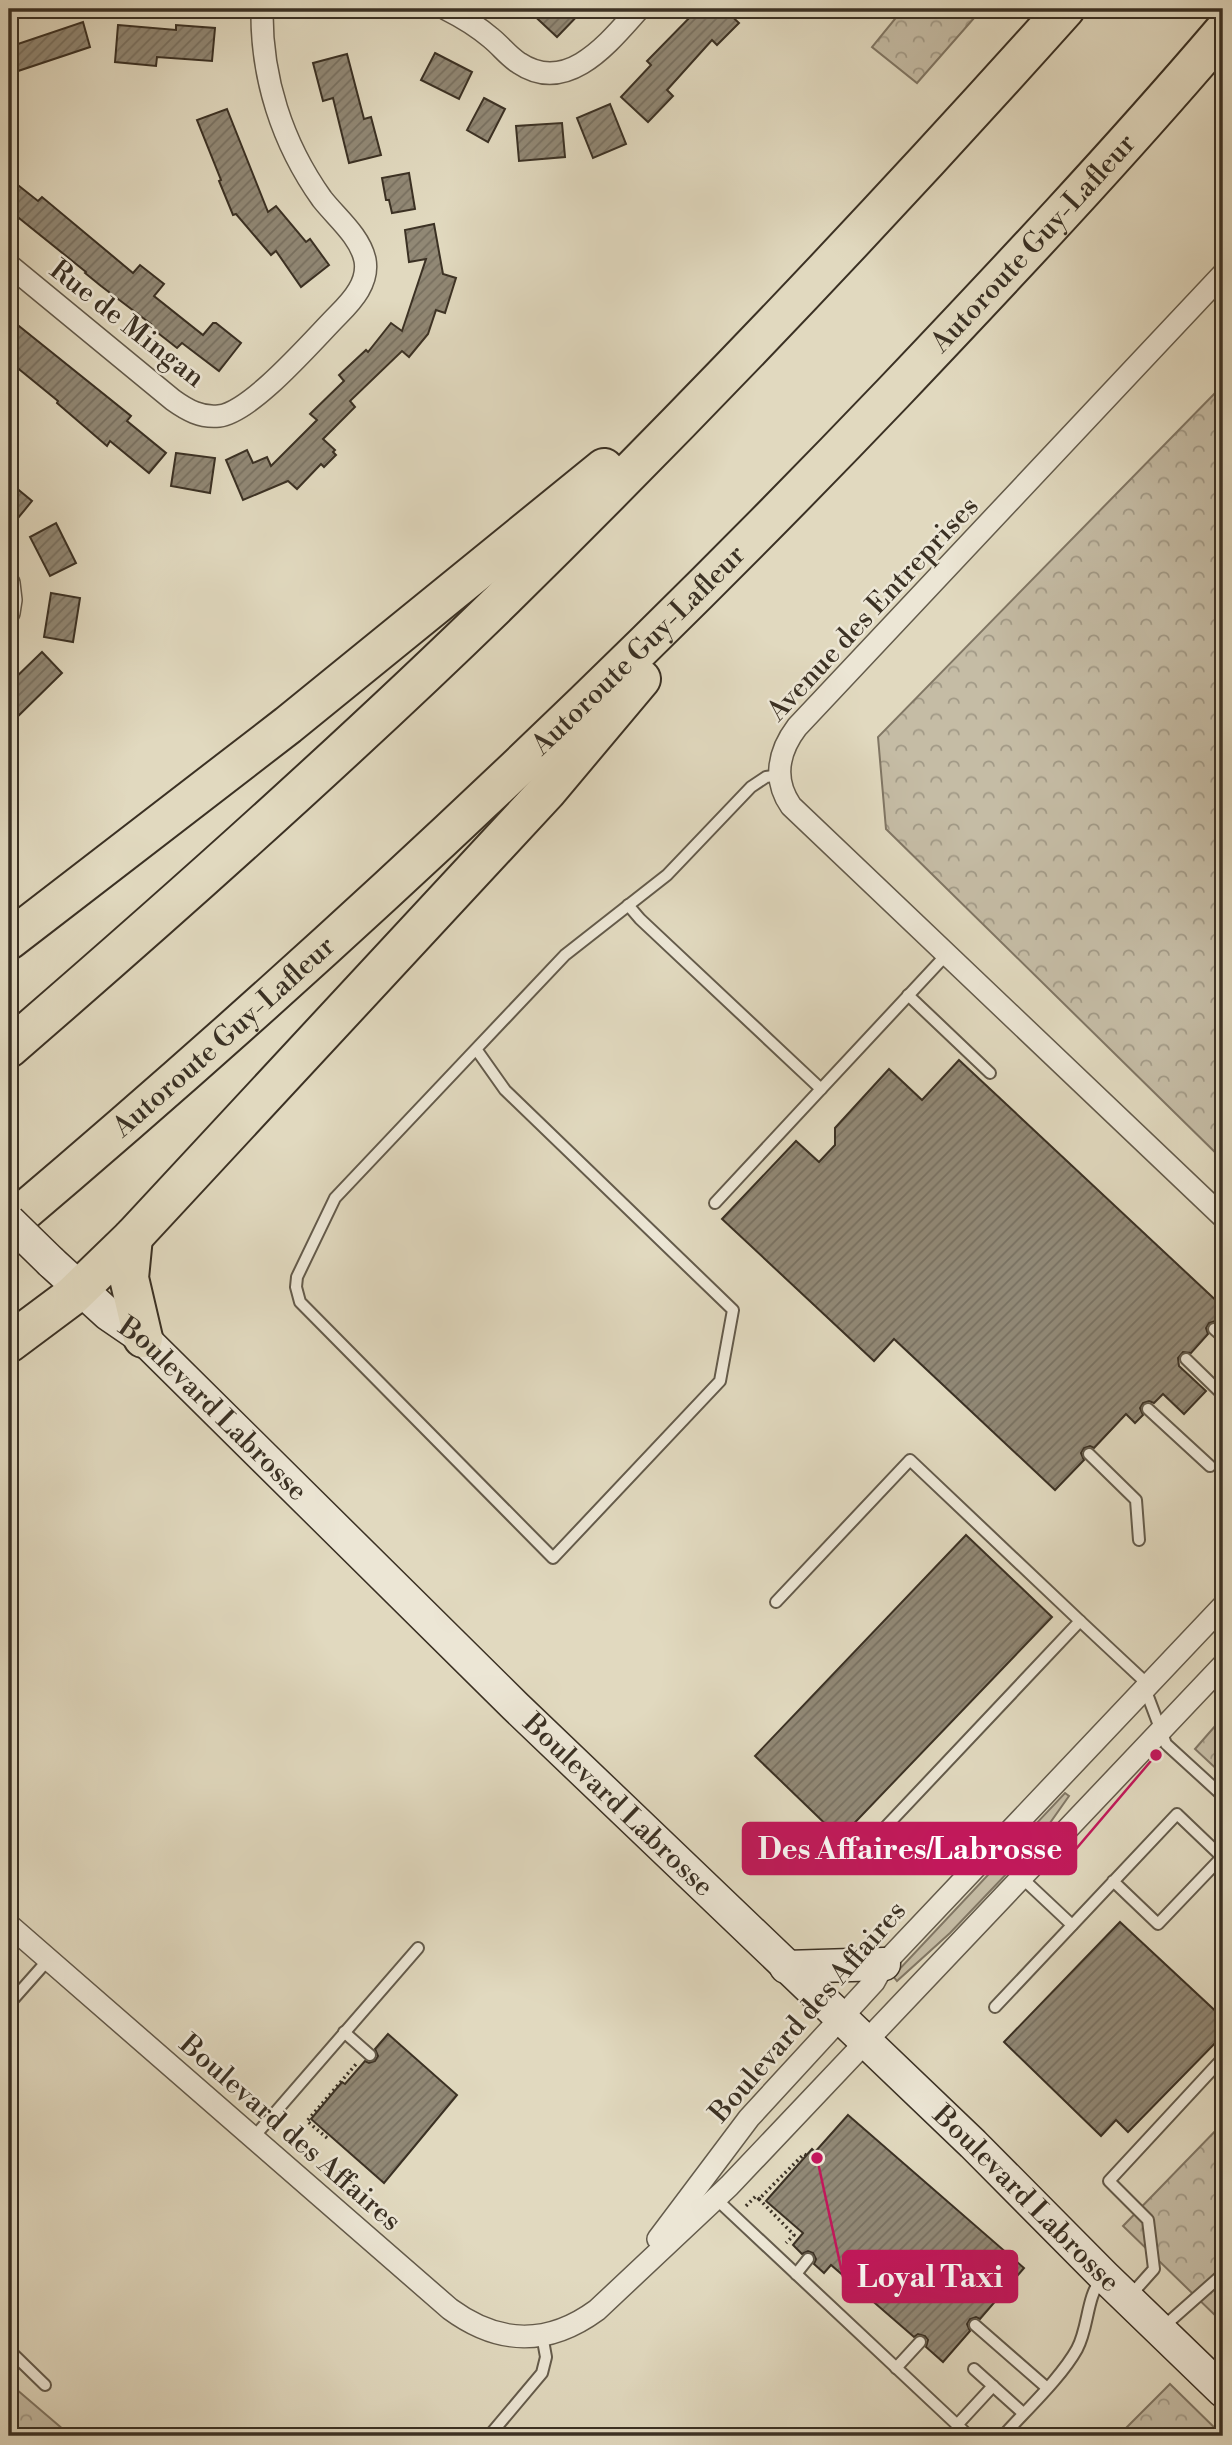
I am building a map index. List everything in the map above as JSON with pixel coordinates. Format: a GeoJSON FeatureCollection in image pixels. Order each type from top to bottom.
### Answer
{"type":"FeatureCollection","features":[{"type":"Feature","properties":{"kind":"highway"},"geometry":{"type":"LineString","coordinates":[[9,1048],[209,873],[404,693],[589,514],[760,340],[1065,9]]}},
{"type":"Feature","properties":{"kind":"highway","name":"Autoroute Guy-Lafleur"},"geometry":{"type":"LineString","coordinates":[[9,1223],[179,1078],[419,861],[607,682],[801,489],[973,308],[1223,32]]}},
{"type":"Feature","properties":{"kind":"highway"},"geometry":{"type":"LineString","coordinates":[[9,940],[181,809],[394,640],[760,340]]}},
{"type":"Feature","properties":{"kind":"highway"},"geometry":{"type":"LineString","coordinates":[[9,1343],[81,1289],[133,1237],[547,791],[801,489]]}},
{"type":"Feature","properties":{"kind":"highway"},"geometry":{"type":"LineString","coordinates":[[133,1237],[129,1278],[143,1338]]}},
{"type":"Feature","properties":{"kind":"street","name":"Rue de Mingan"},"geometry":{"type":"LineString","coordinates":[[9,265],[173,400],[196,413],[209,416],[230,413],[251,400],[349,304],[362,283],[365,259],[355,239],[306,174],[282,127],[262,38],[262,9]]}},
{"type":"Feature","properties":{"kind":"street"},"geometry":{"type":"LineString","coordinates":[[446,9],[470,22],[529,69],[564,72],[597,53],[639,9]]}},
{"type":"Feature","properties":{"kind":"street","name":"Avenue des Entreprises"},"geometry":{"type":"LineString","coordinates":[[780,775],[783,749],[797,727],[1223,274]]}},
{"type":"Feature","properties":{"kind":"street"},"geometry":{"type":"LineString","coordinates":[[9,583],[9,613]]}},
{"type":"Feature","properties":{"kind":"street"},"geometry":{"type":"LineString","coordinates":[[780,775],[783,793],[792,806],[1223,1217]]}},
{"type":"Feature","properties":{"kind":"street","name":"Boulevard Labrosse"},"geometry":{"type":"LineString","coordinates":[[9,1223],[108,1314],[143,1338],[434,1627],[973,2144],[1223,2391]]}},
{"type":"Feature","properties":{"kind":"street","name":"Boulevard des Affaires"},"geometry":{"type":"LineString","coordinates":[[624,2286],[750,2118],[874,1982],[884,1964],[1223,1606]]}},
{"type":"Feature","properties":{"kind":"street","name":"Boulevard des Affaires"},"geometry":{"type":"LineString","coordinates":[[9,1925],[460,2316],[499,2334],[527,2337],[542,2335],[563,2330],[586,2318],[624,2286],[715,2198],[1223,1665]]}},
{"type":"Feature","properties":{"kind":"street"},"geometry":{"type":"LineString","coordinates":[[786,1967],[884,1964]]}},
{"type":"Feature","properties":{"kind":"lane"},"geometry":{"type":"LineString","coordinates":[[476,1049],[505,1090],[733,1310],[720,1381],[553,1558],[300,1302],[296,1287],[298,1277],[335,1198],[476,1049],[565,955],[681,862],[751,787],[766,778],[780,775]]}},
{"type":"Feature","properties":{"kind":"lane"},"geometry":{"type":"LineString","coordinates":[[628,905],[821,1089]]}},
{"type":"Feature","properties":{"kind":"lane"},"geometry":{"type":"LineString","coordinates":[[715,1203],[947,954]]}},
{"type":"Feature","properties":{"kind":"lane"},"geometry":{"type":"LineString","coordinates":[[908,995],[990,1073]]}},
{"type":"Feature","properties":{"kind":"lane"},"geometry":{"type":"LineString","coordinates":[[1214,1329],[1223,1337]]}},
{"type":"Feature","properties":{"kind":"lane"},"geometry":{"type":"LineString","coordinates":[[1186,1359],[1223,1395]]}},
{"type":"Feature","properties":{"kind":"lane"},"geometry":{"type":"LineString","coordinates":[[1148,1409],[1210,1466]]}},
{"type":"Feature","properties":{"kind":"lane"},"geometry":{"type":"LineString","coordinates":[[1089,1454],[1136,1500],[1139,1540]]}},
{"type":"Feature","properties":{"kind":"lane"},"geometry":{"type":"LineString","coordinates":[[776,1602],[910,1460],[1141,1678],[1166,1744],[1223,1797]]}},
{"type":"Feature","properties":{"kind":"lane"},"geometry":{"type":"LineString","coordinates":[[861,1853],[1080,1621]]}},
{"type":"Feature","properties":{"kind":"lane"},"geometry":{"type":"LineString","coordinates":[[995,2007],[1177,1814],[1222,1857],[1158,1924],[1114,1881]]}},
{"type":"Feature","properties":{"kind":"lane"},"geometry":{"type":"LineString","coordinates":[[1022,1878],[1072,1925]]}},
{"type":"Feature","properties":{"kind":"lane"},"geometry":{"type":"LineString","coordinates":[[253,2138],[418,1948]]}},
{"type":"Feature","properties":{"kind":"lane"},"geometry":{"type":"LineString","coordinates":[[9,2004],[48,1960]]}},
{"type":"Feature","properties":{"kind":"lane"},"geometry":{"type":"LineString","coordinates":[[344,2032],[370,2055]]}},
{"type":"Feature","properties":{"kind":"lane"},"geometry":{"type":"LineString","coordinates":[[1128,2299],[1154,2269],[1148,2220],[1109,2182],[1223,2058]]}},
{"type":"Feature","properties":{"kind":"lane"},"geometry":{"type":"LineString","coordinates":[[699,2184],[969,2436]]}},
{"type":"Feature","properties":{"kind":"lane"},"geometry":{"type":"LineString","coordinates":[[796,2274],[808,2259]]}},
{"type":"Feature","properties":{"kind":"lane"},"geometry":{"type":"LineString","coordinates":[[1160,2330],[1223,2274]]}},
{"type":"Feature","properties":{"kind":"lane"},"geometry":{"type":"LineString","coordinates":[[1003,2436],[1070,2360],[1080,2344],[1092,2295],[1104,2276]]}},
{"type":"Feature","properties":{"kind":"lane"},"geometry":{"type":"LineString","coordinates":[[975,2325],[1046,2387]]}},
{"type":"Feature","properties":{"kind":"lane"},"geometry":{"type":"LineString","coordinates":[[493,2435],[546,2365],[542,2335]]}},
{"type":"Feature","properties":{"kind":"lane"},"geometry":{"type":"LineString","coordinates":[[896,2368],[920,2342]]}},
{"type":"Feature","properties":{"kind":"lane"},"geometry":{"type":"LineString","coordinates":[[9,2350],[45,2385]]}},
{"type":"Feature","properties":{"kind":"lane"},"geometry":{"type":"LineString","coordinates":[[974,2369],[1023,2413]]}},
{"type":"Feature","properties":{"kind":"lane"},"geometry":{"type":"LineString","coordinates":[[957,2426],[993,2386]]}},
{"type":"Feature","properties":{"kind":"path"},"geometry":{"type":"LineString","coordinates":[[327,2138],[307,2121],[349,2072]]}},
{"type":"Feature","properties":{"kind":"path"},"geometry":{"type":"LineString","coordinates":[[759,2199],[806,2155]]}},
{"type":"Feature","properties":{"kind":"path"},"geometry":{"type":"LineString","coordinates":[[743,2210],[756,2196],[794,2235],[783,2246]]}},
{"type":"Feature","properties":{"kind":"green space"},"geometry":{"type":"Polygon","coordinates":[[[903,9],[982,9],[917,83],[872,47],[903,9]]]}},
{"type":"Feature","properties":{"kind":"green space"},"geometry":{"type":"Polygon","coordinates":[[[1220,388],[1223,391],[1223,1160],[886,829],[878,737],[1220,388]]]}},
{"type":"Feature","properties":{"kind":"green space"},"geometry":{"type":"Polygon","coordinates":[[[1223,1717],[1223,1775],[1195,1749],[1223,1717]]]}},
{"type":"Feature","properties":{"kind":"green space"},"geometry":{"type":"Polygon","coordinates":[[[1065,1793],[1069,1796],[1035,1844],[950,1933],[897,1981],[893,1976],[1065,1793]]]}},
{"type":"Feature","properties":{"kind":"green space"},"geometry":{"type":"Polygon","coordinates":[[[1223,2123],[1223,2323],[1123,2226],[1223,2123]]]}},
{"type":"Feature","properties":{"kind":"green space"},"geometry":{"type":"Polygon","coordinates":[[[9,2383],[71,2436],[9,2436],[9,2383]]]}},
{"type":"Feature","properties":{"kind":"green space"},"geometry":{"type":"Polygon","coordinates":[[[1170,2384],[1223,2436],[1118,2436],[1170,2384]]]}},
{"type":"Feature","properties":{"kind":"building"},"geometry":{"type":"Polygon","coordinates":[[[527,9],[584,9],[557,37],[527,9]]]}},
{"type":"Feature","properties":{"kind":"building"},"geometry":{"type":"Polygon","coordinates":[[[698,9],[724,9],[739,23],[717,45],[712,40],[667,90],[673,96],[648,122],[621,97],[651,65],[647,61],[698,9]]]}},
{"type":"Feature","properties":{"kind":"building"},"geometry":{"type":"Polygon","coordinates":[[[83,22],[90,47],[9,74],[9,47],[83,22]]]}},
{"type":"Feature","properties":{"kind":"building"},"geometry":{"type":"Polygon","coordinates":[[[118,25],[176,30],[176,25],[215,28],[212,61],[157,57],[156,66],[115,62],[118,25]]]}},
{"type":"Feature","properties":{"kind":"building"},"geometry":{"type":"Polygon","coordinates":[[[435,53],[472,72],[459,99],[421,80],[435,53]]]}},
{"type":"Feature","properties":{"kind":"building"},"geometry":{"type":"Polygon","coordinates":[[[347,54],[364,119],[371,117],[381,155],[349,163],[333,98],[323,101],[313,63],[347,54]]]}},
{"type":"Feature","properties":{"kind":"building"},"geometry":{"type":"Polygon","coordinates":[[[484,98],[505,109],[488,142],[467,130],[484,98]]]}},
{"type":"Feature","properties":{"kind":"building"},"geometry":{"type":"Polygon","coordinates":[[[610,104],[626,144],[593,158],[577,118],[610,104]]]}},
{"type":"Feature","properties":{"kind":"building"},"geometry":{"type":"Polygon","coordinates":[[[227,109],[268,212],[276,206],[306,242],[310,239],[329,265],[301,287],[276,251],[271,255],[236,214],[233,215],[197,120],[227,109]]]}},
{"type":"Feature","properties":{"kind":"building"},"geometry":{"type":"Polygon","coordinates":[[[562,123],[565,157],[519,161],[516,126],[562,123]]]}},
{"type":"Feature","properties":{"kind":"building"},"geometry":{"type":"Polygon","coordinates":[[[409,173],[415,209],[392,213],[389,200],[386,200],[382,178],[409,173]]]}},
{"type":"Feature","properties":{"kind":"building"},"geometry":{"type":"Polygon","coordinates":[[[9,178],[38,201],[42,197],[133,273],[140,265],[164,284],[154,296],[203,335],[216,323],[241,343],[219,371],[182,343],[177,348],[9,210],[9,178]]]}},
{"type":"Feature","properties":{"kind":"building"},"geometry":{"type":"Polygon","coordinates":[[[434,224],[443,274],[456,278],[445,313],[436,310],[428,334],[409,357],[402,351],[350,401],[355,407],[323,439],[335,450],[333,452],[336,455],[324,467],[321,464],[297,489],[288,481],[243,500],[226,460],[247,450],[253,463],[267,457],[271,466],[317,420],[310,414],[344,381],[339,375],[366,350],[368,352],[391,323],[402,331],[426,259],[409,262],[405,230],[434,224]]]}},
{"type":"Feature","properties":{"kind":"building"},"geometry":{"type":"Polygon","coordinates":[[[9,318],[131,416],[127,421],[166,453],[149,473],[110,441],[107,446],[9,361],[9,318]]]}},
{"type":"Feature","properties":{"kind":"building"},"geometry":{"type":"Polygon","coordinates":[[[176,453],[215,458],[210,493],[171,486],[176,453]]]}},
{"type":"Feature","properties":{"kind":"building"},"geometry":{"type":"Polygon","coordinates":[[[9,482],[32,501],[9,529],[9,482]]]}},
{"type":"Feature","properties":{"kind":"building"},"geometry":{"type":"Polygon","coordinates":[[[56,523],[76,563],[50,576],[30,537],[56,523]]]}},
{"type":"Feature","properties":{"kind":"building"},"geometry":{"type":"Polygon","coordinates":[[[51,593],[80,598],[73,642],[44,637],[51,593]]]}},
{"type":"Feature","properties":{"kind":"building"},"geometry":{"type":"Polygon","coordinates":[[[42,652],[62,673],[9,725],[9,684],[42,652]]]}},
{"type":"Feature","properties":{"kind":"building"},"geometry":{"type":"Polygon","coordinates":[[[959,1060],[1223,1307],[1223,1319],[1219,1323],[1209,1323],[1206,1328],[1208,1334],[1191,1353],[1183,1352],[1178,1358],[1179,1366],[1206,1391],[1184,1414],[1163,1394],[1154,1403],[1143,1403],[1140,1408],[1143,1415],[1135,1423],[1126,1414],[1094,1448],[1084,1448],[1081,1453],[1084,1460],[1055,1490],[894,1339],[874,1361],[722,1219],[796,1141],[819,1162],[835,1145],[835,1128],[889,1069],[922,1100],[959,1060]]]}},
{"type":"Feature","properties":{"kind":"building"},"geometry":{"type":"Polygon","coordinates":[[[966,1535],[1052,1617],[840,1838],[755,1756],[966,1535]]]}},
{"type":"Feature","properties":{"kind":"building"},"geometry":{"type":"Polygon","coordinates":[[[1120,1922],[1223,2018],[1223,2035],[1128,2132],[1116,2120],[1101,2136],[1004,2042],[1120,1922]]]}},
{"type":"Feature","properties":{"kind":"building"},"geometry":{"type":"Polygon","coordinates":[[[388,2034],[457,2095],[384,2183],[311,2119],[342,2082],[345,2084],[365,2061],[375,2061],[378,2056],[375,2049],[388,2034]]]}},
{"type":"Feature","properties":{"kind":"building"},"geometry":{"type":"Polygon","coordinates":[[[848,2115],[1024,2268],[980,2319],[970,2319],[967,2324],[970,2331],[943,2362],[926,2347],[928,2340],[925,2336],[918,2334],[914,2337],[831,2265],[824,2273],[814,2264],[816,2259],[813,2253],[808,2251],[802,2254],[793,2245],[803,2233],[766,2201],[812,2149],[815,2152],[848,2115]]]}},
{"type":"Feature","properties":{"kind":"place","name":"Des Affaires/Labrosse"},"geometry":{"type":"Point","coordinates":[1156,1755]}},
{"type":"Feature","properties":{"kind":"place","name":"Loyal Taxi"},"geometry":{"type":"Point","coordinates":[817,2158]}}]}
